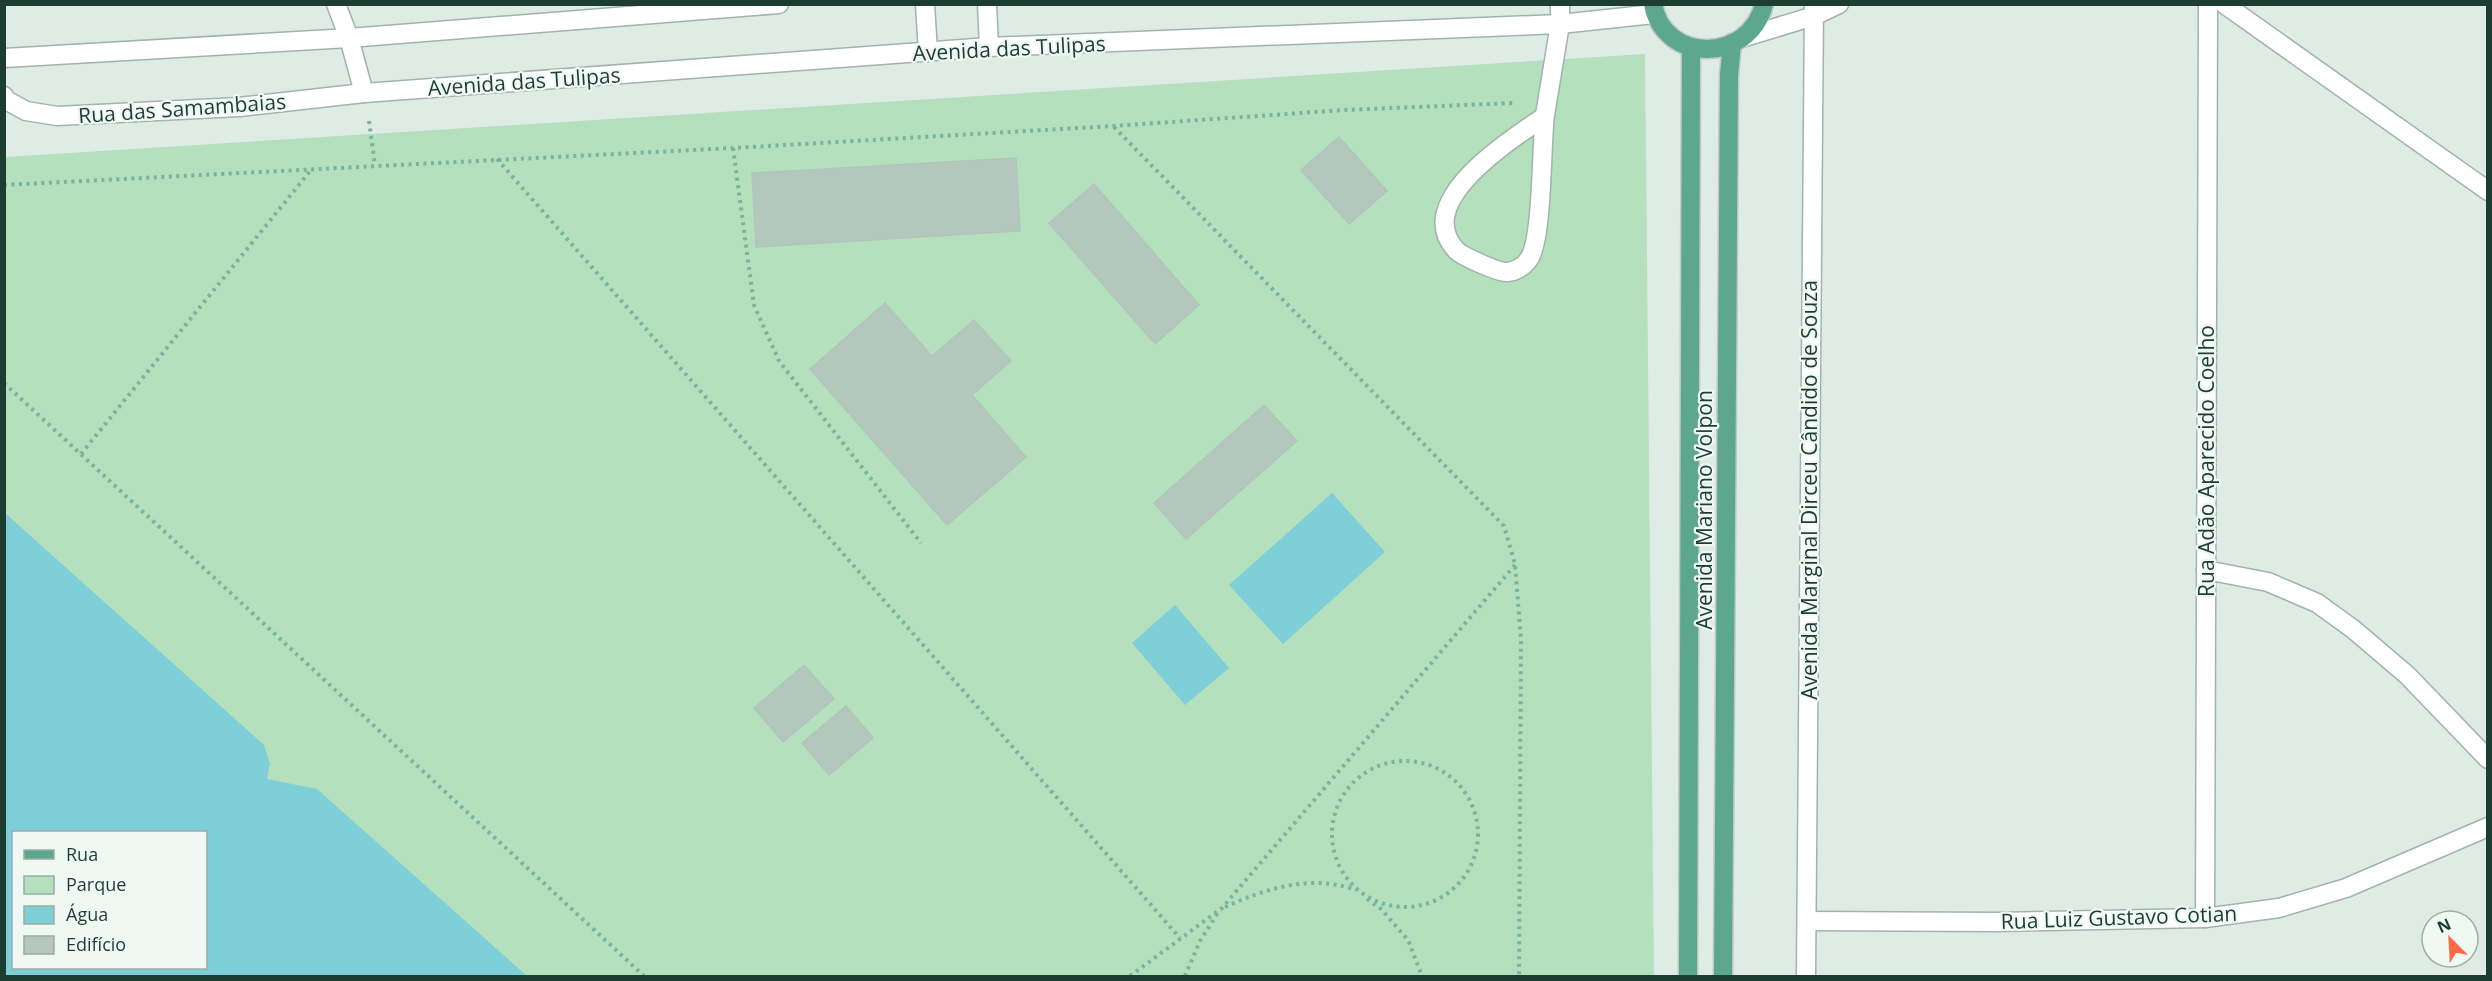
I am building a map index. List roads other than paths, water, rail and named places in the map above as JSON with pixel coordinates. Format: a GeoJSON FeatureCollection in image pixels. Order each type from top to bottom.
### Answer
{"type":"FeatureCollection","features":[{"type":"Feature","properties":{"kind":"main road"},"geometry":{"type":"LineString","coordinates":[[1653,9],[1668,35],[1691,48],[1716,50],[1739,40],[1761,18],[1764,4]]}},
{"type":"Feature","properties":{"kind":"main road","name":"Avenida Mariano Volpon"},"geometry":{"type":"LineString","coordinates":[[1723,976],[1729,87],[1739,40]]}},
{"type":"Feature","properties":{"kind":"main road","name":"Avenida Mariano Volpon"},"geometry":{"type":"LineString","coordinates":[[1688,976],[1691,48]]}},
{"type":"Feature","properties":{"kind":"street"},"geometry":{"type":"LineString","coordinates":[[336,4],[349,38],[364,93]]}},
{"type":"Feature","properties":{"kind":"street"},"geometry":{"type":"LineString","coordinates":[[4,58],[349,38],[778,4]]}},
{"type":"Feature","properties":{"kind":"street"},"geometry":{"type":"LineString","coordinates":[[925,4],[928,52]]}},
{"type":"Feature","properties":{"kind":"street"},"geometry":{"type":"LineString","coordinates":[[987,4],[989,47]]}},
{"type":"Feature","properties":{"kind":"street"},"geometry":{"type":"LineString","coordinates":[[1546,109],[1498,149],[1461,185],[1448,204],[1443,222],[1447,239],[1459,253],[1504,272],[1518,270],[1530,259],[1537,234],[1546,109],[1560,24],[1560,4]]}},
{"type":"Feature","properties":{"kind":"street"},"geometry":{"type":"LineString","coordinates":[[1739,40],[1814,10],[1839,4]]}},
{"type":"Feature","properties":{"kind":"street","name":"Rua Adão Aparecido Coelho"},"geometry":{"type":"LineString","coordinates":[[2205,918],[2208,4]]}},
{"type":"Feature","properties":{"kind":"street"},"geometry":{"type":"LineString","coordinates":[[2224,4],[2487,191]]}},
{"type":"Feature","properties":{"kind":"street","name":"Avenida das Tulipas"},"geometry":{"type":"LineString","coordinates":[[364,93],[989,47],[1560,24],[1653,9]]}},
{"type":"Feature","properties":{"kind":"street","name":"Avenida Marginal Dirceu Cândido de Souza"},"geometry":{"type":"LineString","coordinates":[[1806,976],[1810,213],[1814,10]]}},
{"type":"Feature","properties":{"kind":"street","name":"Rua das Samambaias"},"geometry":{"type":"LineString","coordinates":[[4,96],[6,100],[26,111],[57,116],[239,107],[364,93]]}},
{"type":"Feature","properties":{"kind":"street"},"geometry":{"type":"LineString","coordinates":[[2206,570],[2268,582],[2317,603],[2353,629],[2407,675],[2487,759]]}},
{"type":"Feature","properties":{"kind":"street","name":"Rua Luiz Gustavo Cotian"},"geometry":{"type":"LineString","coordinates":[[1808,921],[1997,922],[2205,918],[2279,908],[2346,888],[2439,850],[2487,827]]}},
{"type":"Feature","properties":{"kind":"water"},"geometry":{"type":"Polygon","coordinates":[[[1332,493],[1385,552],[1283,644],[1229,585],[1332,493]]]}},
{"type":"Feature","properties":{"kind":"water"},"geometry":{"type":"Polygon","coordinates":[[[5,513],[264,745],[270,764],[267,779],[317,789],[527,976],[5,976],[5,513]]]}},
{"type":"Feature","properties":{"kind":"water"},"geometry":{"type":"Polygon","coordinates":[[[1175,605],[1229,668],[1185,705],[1132,643],[1175,605]]]}}]}
